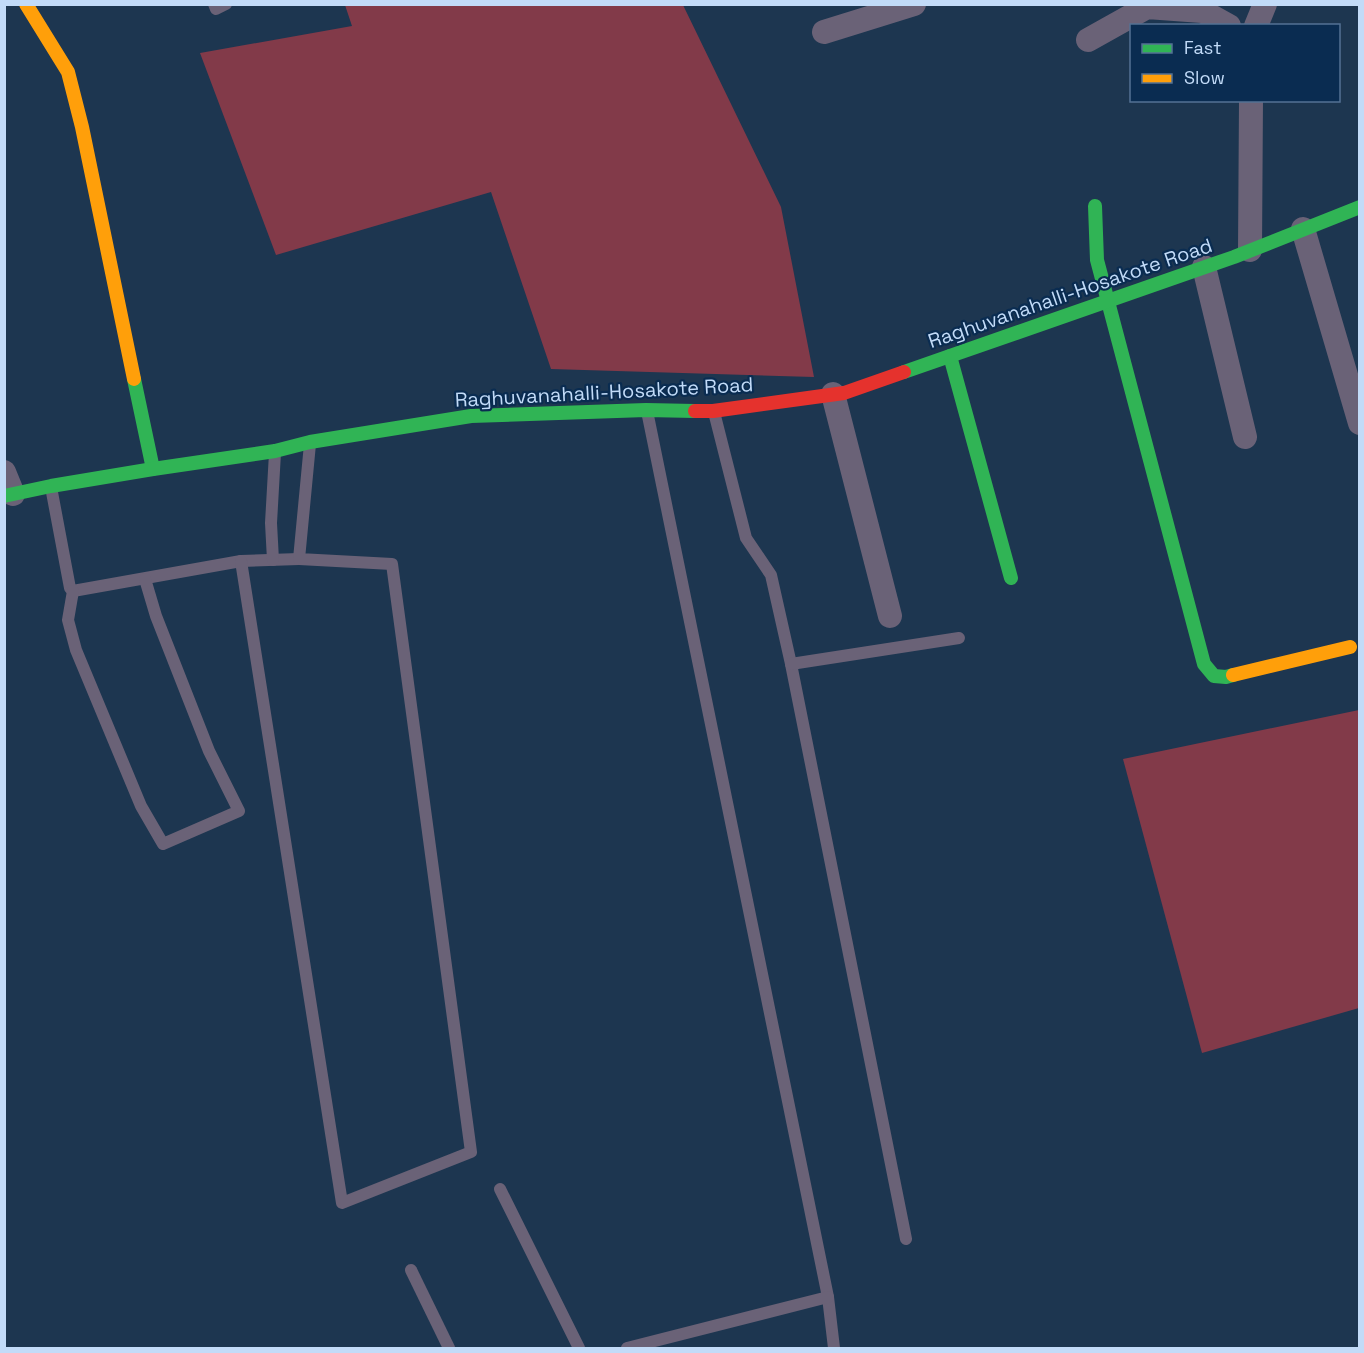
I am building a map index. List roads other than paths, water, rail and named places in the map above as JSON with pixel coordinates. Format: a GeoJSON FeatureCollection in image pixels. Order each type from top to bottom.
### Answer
{"type":"FeatureCollection","features":[{"type":"Feature","properties":{"kind":"main road"},"geometry":{"type":"LineString","coordinates":[[32,8],[68,72],[82,127],[153,469]]}},
{"type":"Feature","properties":{"kind":"main road"},"geometry":{"type":"LineString","coordinates":[[1095,206],[1097,260],[1204,664],[1214,676],[1226,677],[1350,647]]}},
{"type":"Feature","properties":{"kind":"main road","name":"Raghuvanahalli-Hosakote Road"},"geometry":{"type":"LineString","coordinates":[[7,487],[51,486],[275,451],[310,442],[471,416],[646,410],[713,411],[844,393],[1108,302],[1359,207]]}},
{"type":"Feature","properties":{"kind":"main road"},"geometry":{"type":"LineString","coordinates":[[950,356],[1011,578]]}},
{"type":"Feature","properties":{"kind":"street"},"geometry":{"type":"LineString","coordinates":[[824,32],[914,4]]}},
{"type":"Feature","properties":{"kind":"street"},"geometry":{"type":"LineString","coordinates":[[1257,24],[1265,4]]}},
{"type":"Feature","properties":{"kind":"street"},"geometry":{"type":"LineString","coordinates":[[1088,39],[1147,7],[1201,8],[1226,24]]}},
{"type":"Feature","properties":{"kind":"street"},"geometry":{"type":"LineString","coordinates":[[1250,250],[1251,102]]}},
{"type":"Feature","properties":{"kind":"street"},"geometry":{"type":"LineString","coordinates":[[1303,229],[1359,423]]}},
{"type":"Feature","properties":{"kind":"street"},"geometry":{"type":"LineString","coordinates":[[1204,267],[1245,436]]}},
{"type":"Feature","properties":{"kind":"street"},"geometry":{"type":"LineString","coordinates":[[833,394],[890,616]]}},
{"type":"Feature","properties":{"kind":"lane"},"geometry":{"type":"LineString","coordinates":[[214,4],[216,9],[225,4]]}},
{"type":"Feature","properties":{"kind":"lane"},"geometry":{"type":"LineString","coordinates":[[646,410],[828,1297],[834,1348]]}},
{"type":"Feature","properties":{"kind":"lane"},"geometry":{"type":"LineString","coordinates":[[713,411],[746,538],[771,575],[791,664],[906,1239]]}},
{"type":"Feature","properties":{"kind":"lane"},"geometry":{"type":"LineString","coordinates":[[299,559],[310,442]]}},
{"type":"Feature","properties":{"kind":"lane"},"geometry":{"type":"LineString","coordinates":[[273,560],[271,523],[275,451]]}},
{"type":"Feature","properties":{"kind":"lane"},"geometry":{"type":"LineString","coordinates":[[51,486],[70,588],[74,591]]}},
{"type":"Feature","properties":{"kind":"lane"},"geometry":{"type":"LineString","coordinates":[[74,591],[241,561],[299,559],[392,564],[471,1152],[342,1203],[241,561]]}},
{"type":"Feature","properties":{"kind":"lane"},"geometry":{"type":"LineString","coordinates":[[74,591],[69,620],[76,650],[141,806],[163,844],[239,811],[209,751],[156,616],[145,579]]}},
{"type":"Feature","properties":{"kind":"lane"},"geometry":{"type":"LineString","coordinates":[[791,664],[959,638]]}},
{"type":"Feature","properties":{"kind":"lane"},"geometry":{"type":"LineString","coordinates":[[500,1189],[579,1348]]}},
{"type":"Feature","properties":{"kind":"lane"},"geometry":{"type":"LineString","coordinates":[[411,1270],[449,1348]]}},
{"type":"Feature","properties":{"kind":"lane"},"geometry":{"type":"LineString","coordinates":[[627,1348],[828,1297]]}}]}
